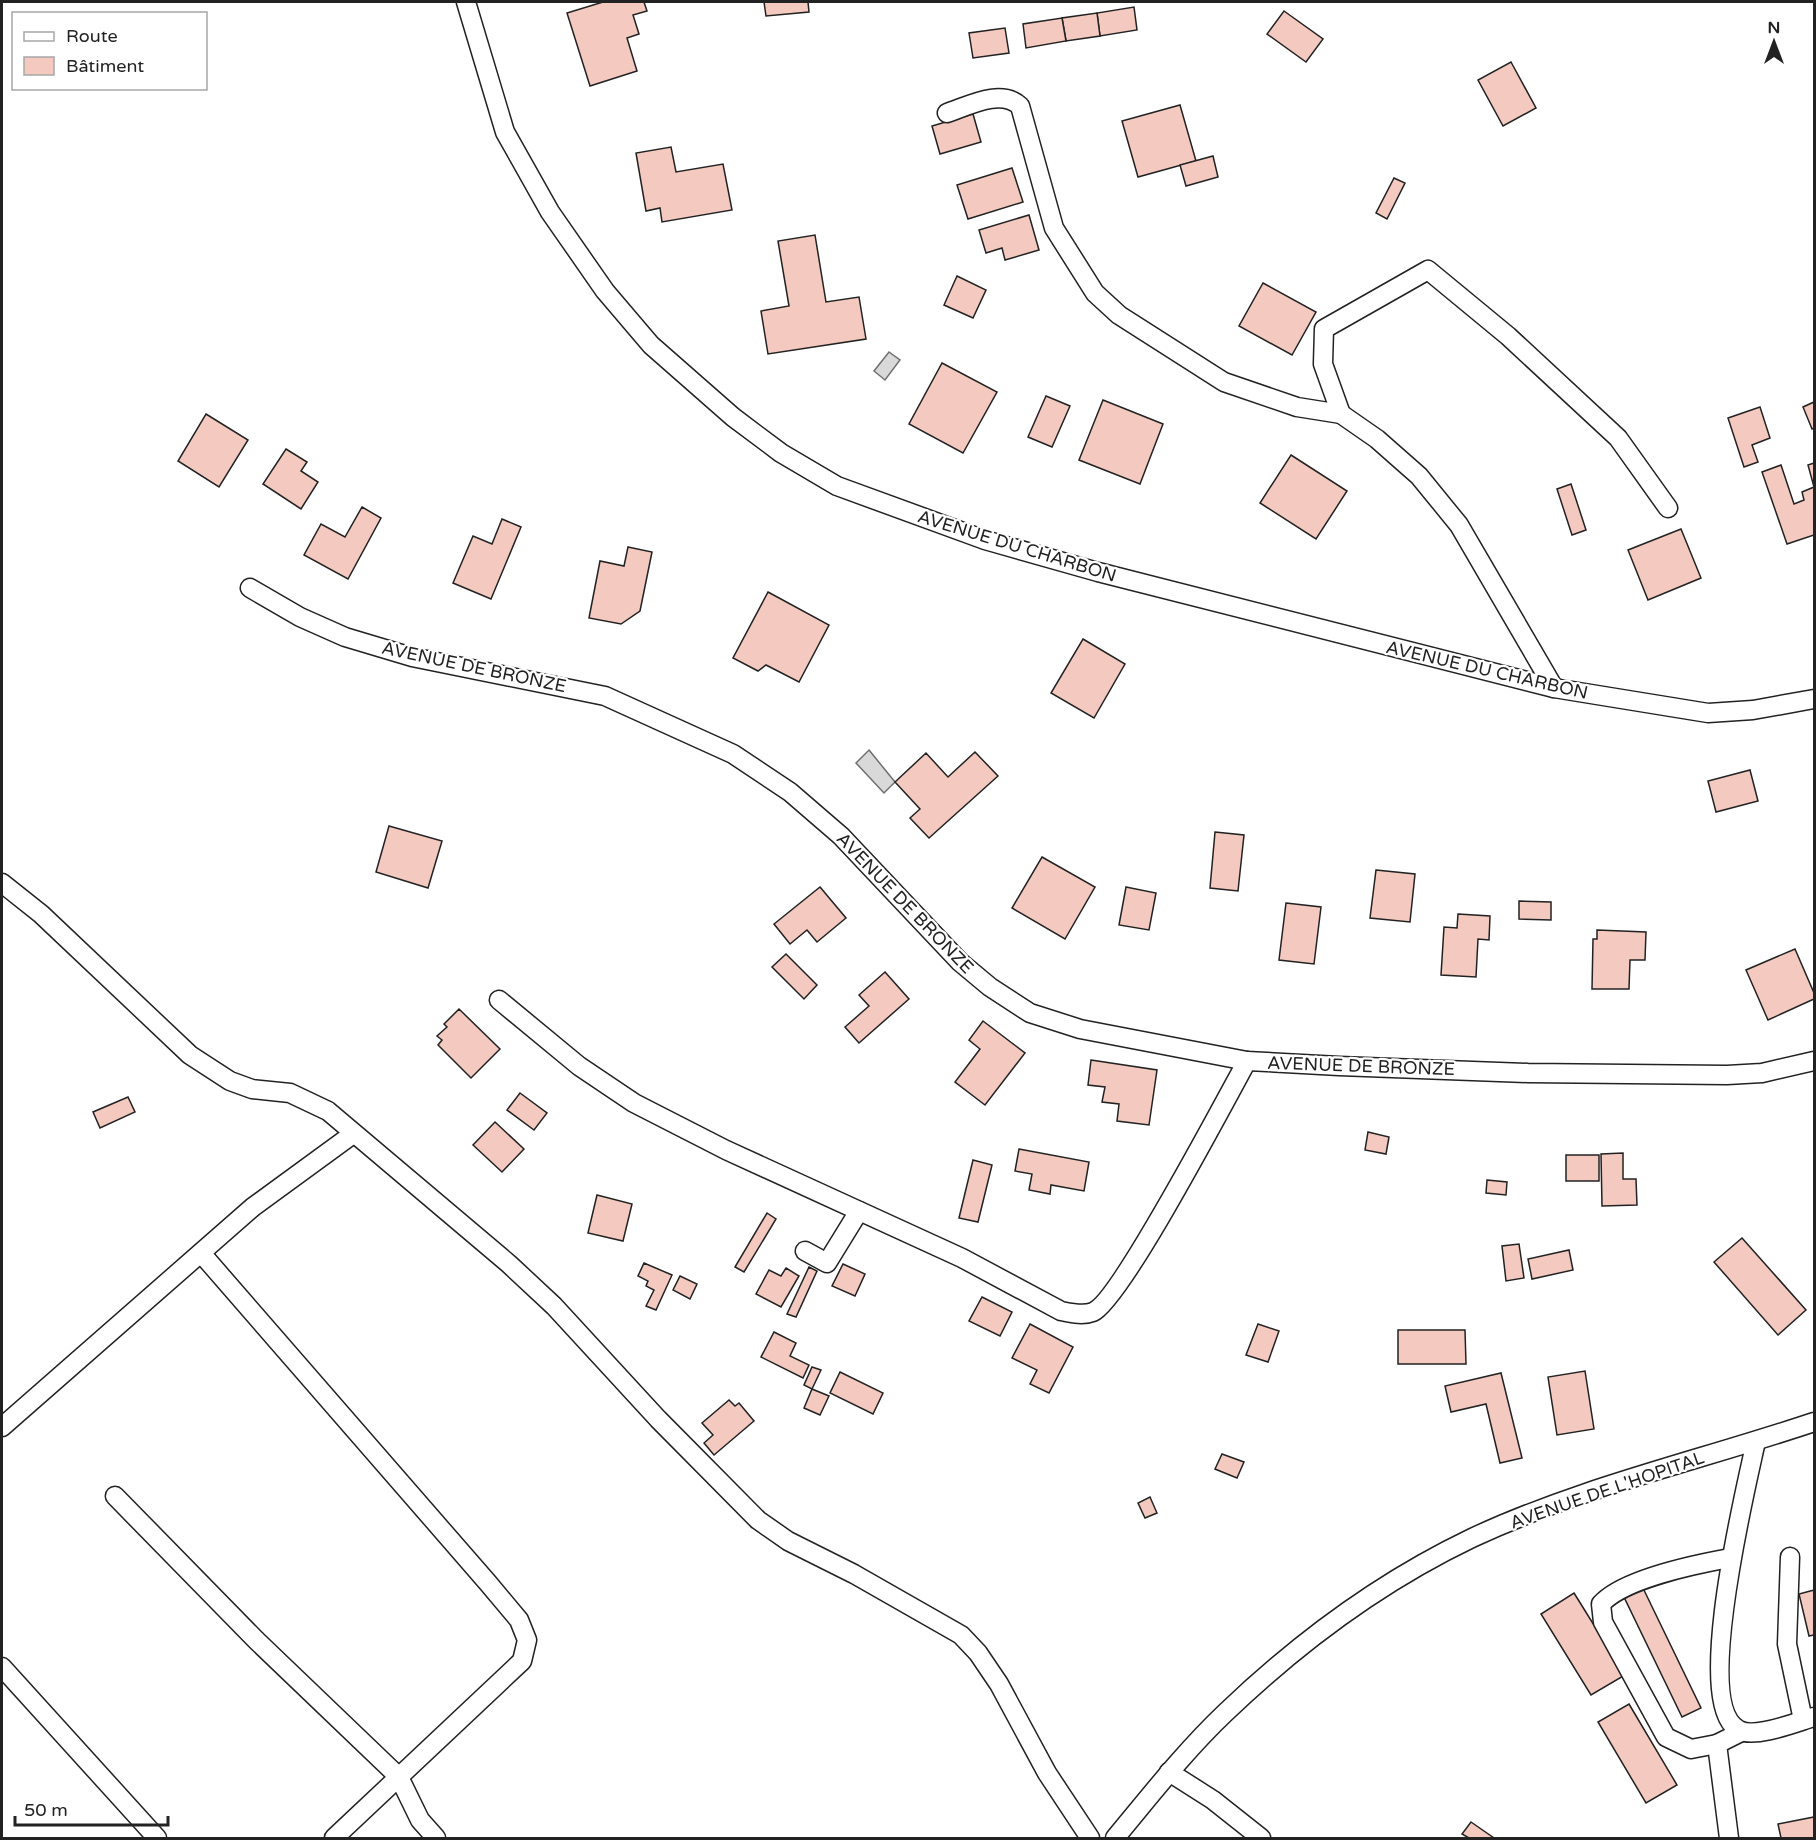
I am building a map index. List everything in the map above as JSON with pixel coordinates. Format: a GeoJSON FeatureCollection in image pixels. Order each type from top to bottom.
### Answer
{"type":"FeatureCollection","features":[{"type":"Feature","properties":{"kind":"street","name":"AVENUE DU CHARBON"},"geometry":{"type":"LineString","coordinates":[[466,2],[506,132],[550,212],[605,291],[651,345],[733,417],[781,453],[837,486],[985,540],[1209,602],[1554,688],[1708,713],[1753,710],[1815,699]]}},
{"type":"Feature","properties":{"kind":"street"},"geometry":{"type":"LineString","coordinates":[[947,113],[1002,97],[1013,99],[1020,106],[1054,228],[1095,293],[1119,315],[1224,382],[1297,407],[1341,414],[1377,439],[1419,476],[1459,525],[1554,688]]}},
{"type":"Feature","properties":{"kind":"street"},"geometry":{"type":"LineString","coordinates":[[1341,414],[1323,364],[1324,329],[1428,270],[1508,336],[1618,438],[1668,508]]}},
{"type":"Feature","properties":{"kind":"street","name":"AVENUE DE BRONZE"},"geometry":{"type":"LineString","coordinates":[[250,588],[300,617],[345,637],[412,657],[605,696],[669,723],[733,754],[789,792],[841,836],[960,962],[990,987],[1030,1013],[1080,1029],[1247,1061],[1528,1073],[1692,1076],[1762,1073],[1815,1061]]}},
{"type":"Feature","properties":{"kind":"street"},"geometry":{"type":"LineString","coordinates":[[2,883],[40,915],[190,1055],[230,1081],[252,1089],[274,1090],[307,1099],[328,1111],[510,1264],[554,1306],[658,1419],[758,1520],[788,1541],[854,1574],[961,1635],[978,1653],[999,1684],[1047,1773],[1090,1839]]}},
{"type":"Feature","properties":{"kind":"street"},"geometry":{"type":"LineString","coordinates":[[499,1000],[609,1088],[726,1150],[962,1258],[1061,1311],[1076,1315],[1093,1312],[1102,1305],[1131,1264],[1247,1061]]}},
{"type":"Feature","properties":{"kind":"street"},"geometry":{"type":"LineString","coordinates":[[2,1427],[253,1207],[353,1134]]}},
{"type":"Feature","properties":{"kind":"street"},"geometry":{"type":"LineString","coordinates":[[805,1251],[827,1263],[858,1212]]}},
{"type":"Feature","properties":{"kind":"street"},"geometry":{"type":"LineString","coordinates":[[201,1252],[488,1583],[519,1620],[527,1640],[522,1661],[334,1839]]}},
{"type":"Feature","properties":{"kind":"street","name":"AVENUE DE L'HOPITAL"},"geometry":{"type":"LineString","coordinates":[[1115,1839],[1169,1772],[1224,1714],[1280,1664],[1364,1601],[1429,1560],[1472,1538],[1576,1497],[1815,1422]]}},
{"type":"Feature","properties":{"kind":"street"},"geometry":{"type":"LineString","coordinates":[[1756,1441],[1730,1558],[1720,1658],[1722,1686],[1729,1724],[1741,1732],[1756,1733],[1809,1719],[1787,1644],[1790,1557]]}},
{"type":"Feature","properties":{"kind":"street"},"geometry":{"type":"LineString","coordinates":[[115,1496],[256,1640],[399,1777],[420,1820],[436,1839]]}},
{"type":"Feature","properties":{"kind":"street"},"geometry":{"type":"LineString","coordinates":[[1730,1558],[1659,1575],[1617,1592],[1601,1604],[1603,1622],[1666,1737],[1690,1749],[1717,1744],[1741,1732]]}},
{"type":"Feature","properties":{"kind":"street"},"geometry":{"type":"LineString","coordinates":[[2,1667],[157,1839]]}},
{"type":"Feature","properties":{"kind":"street"},"geometry":{"type":"LineString","coordinates":[[1717,1744],[1729,1839]]}},
{"type":"Feature","properties":{"kind":"street"},"geometry":{"type":"LineString","coordinates":[[1169,1772],[1213,1800],[1262,1839]]}},
{"type":"Feature","properties":{"kind":"shaded area"},"geometry":{"type":"Polygon","coordinates":[[[889,352],[900,360],[885,380],[874,371],[889,352]]]}},
{"type":"Feature","properties":{"kind":"shaded area"},"geometry":{"type":"Polygon","coordinates":[[[869,750],[895,782],[884,793],[856,763],[869,750]]]}},
{"type":"Feature","properties":{"kind":"building"},"geometry":{"type":"Polygon","coordinates":[[[603,2],[644,2],[647,11],[633,15],[639,34],[627,38],[637,71],[590,86],[567,13],[603,2]]]}},
{"type":"Feature","properties":{"kind":"building"},"geometry":{"type":"Polygon","coordinates":[[[764,2],[808,2],[809,12],[766,16],[764,2]]]}},
{"type":"Feature","properties":{"kind":"building"},"geometry":{"type":"Polygon","coordinates":[[[1134,7],[1137,30],[1100,36],[1097,13],[1134,7]]]}},
{"type":"Feature","properties":{"kind":"building"},"geometry":{"type":"Polygon","coordinates":[[[1284,11],[1323,39],[1306,62],[1267,34],[1284,11]]]}},
{"type":"Feature","properties":{"kind":"building"},"geometry":{"type":"Polygon","coordinates":[[[1097,13],[1100,36],[1066,41],[1062,18],[1097,13]]]}},
{"type":"Feature","properties":{"kind":"building"},"geometry":{"type":"Polygon","coordinates":[[[1062,18],[1066,41],[1026,48],[1023,24],[1062,18]]]}},
{"type":"Feature","properties":{"kind":"building"},"geometry":{"type":"Polygon","coordinates":[[[1005,28],[1009,53],[973,58],[969,33],[1005,28]]]}},
{"type":"Feature","properties":{"kind":"building"},"geometry":{"type":"Polygon","coordinates":[[[1511,62],[1536,108],[1503,126],[1478,80],[1511,62]]]}},
{"type":"Feature","properties":{"kind":"building"},"geometry":{"type":"Polygon","coordinates":[[[1180,105],[1196,161],[1138,177],[1122,121],[1180,105]]]}},
{"type":"Feature","properties":{"kind":"building"},"geometry":{"type":"Polygon","coordinates":[[[973,114],[981,142],[940,154],[932,126],[973,114]]]}},
{"type":"Feature","properties":{"kind":"building"},"geometry":{"type":"Polygon","coordinates":[[[671,147],[676,172],[723,164],[732,210],[662,222],[660,208],[646,211],[636,153],[671,147]]]}},
{"type":"Feature","properties":{"kind":"building"},"geometry":{"type":"Polygon","coordinates":[[[1213,156],[1218,177],[1186,186],[1180,165],[1213,156]]]}},
{"type":"Feature","properties":{"kind":"building"},"geometry":{"type":"Polygon","coordinates":[[[1012,168],[1023,202],[968,219],[957,185],[1012,168]]]}},
{"type":"Feature","properties":{"kind":"building"},"geometry":{"type":"Polygon","coordinates":[[[1394,178],[1405,183],[1387,219],[1376,213],[1394,178]]]}},
{"type":"Feature","properties":{"kind":"building"},"geometry":{"type":"Polygon","coordinates":[[[1029,215],[1039,250],[1005,260],[1002,248],[986,253],[979,230],[1029,215]]]}},
{"type":"Feature","properties":{"kind":"building"},"geometry":{"type":"Polygon","coordinates":[[[815,235],[826,302],[859,297],[866,339],[768,354],[761,311],[789,306],[778,241],[815,235]]]}},
{"type":"Feature","properties":{"kind":"building"},"geometry":{"type":"Polygon","coordinates":[[[957,276],[986,290],[973,318],[944,305],[957,276]]]}},
{"type":"Feature","properties":{"kind":"building"},"geometry":{"type":"Polygon","coordinates":[[[1263,283],[1316,312],[1292,355],[1239,326],[1263,283]]]}},
{"type":"Feature","properties":{"kind":"building"},"geometry":{"type":"Polygon","coordinates":[[[942,363],[997,392],[963,453],[909,424],[942,363]]]}},
{"type":"Feature","properties":{"kind":"building"},"geometry":{"type":"Polygon","coordinates":[[[1046,396],[1070,406],[1052,447],[1028,437],[1046,396]]]}},
{"type":"Feature","properties":{"kind":"building"},"geometry":{"type":"Polygon","coordinates":[[[1103,400],[1163,424],[1140,484],[1079,460],[1103,400]]]}},
{"type":"Feature","properties":{"kind":"building"},"geometry":{"type":"Polygon","coordinates":[[[1814,402],[1814,428],[1812,429],[1803,407],[1814,402]]]}},
{"type":"Feature","properties":{"kind":"building"},"geometry":{"type":"Polygon","coordinates":[[[1760,407],[1770,438],[1752,445],[1758,462],[1744,467],[1728,418],[1760,407]]]}},
{"type":"Feature","properties":{"kind":"building"},"geometry":{"type":"Polygon","coordinates":[[[206,414],[248,440],[219,487],[178,461],[206,414]]]}},
{"type":"Feature","properties":{"kind":"building"},"geometry":{"type":"Polygon","coordinates":[[[286,449],[307,462],[301,471],[318,482],[301,509],[263,484],[286,449]]]}},
{"type":"Feature","properties":{"kind":"building"},"geometry":{"type":"Polygon","coordinates":[[[1291,455],[1347,491],[1316,539],[1260,503],[1291,455]]]}},
{"type":"Feature","properties":{"kind":"building"},"geometry":{"type":"Polygon","coordinates":[[[1814,463],[1814,487],[1808,465],[1814,463]]]}},
{"type":"Feature","properties":{"kind":"building"},"geometry":{"type":"Polygon","coordinates":[[[1781,465],[1794,504],[1804,500],[1802,492],[1814,487],[1814,535],[1787,544],[1762,472],[1781,465]]]}},
{"type":"Feature","properties":{"kind":"building"},"geometry":{"type":"Polygon","coordinates":[[[1571,484],[1586,530],[1572,535],[1557,489],[1571,484]]]}},
{"type":"Feature","properties":{"kind":"building"},"geometry":{"type":"Polygon","coordinates":[[[362,507],[381,518],[348,579],[304,555],[321,524],[345,537],[362,507]]]}},
{"type":"Feature","properties":{"kind":"building"},"geometry":{"type":"Polygon","coordinates":[[[502,519],[521,527],[491,599],[453,583],[473,536],[492,544],[502,519]]]}},
{"type":"Feature","properties":{"kind":"building"},"geometry":{"type":"Polygon","coordinates":[[[1681,529],[1701,578],[1648,600],[1628,550],[1681,529]]]}},
{"type":"Feature","properties":{"kind":"building"},"geometry":{"type":"Polygon","coordinates":[[[628,547],[652,552],[640,611],[621,624],[589,618],[600,561],[624,566],[628,547]]]}},
{"type":"Feature","properties":{"kind":"building"},"geometry":{"type":"Polygon","coordinates":[[[768,592],[829,625],[799,682],[766,665],[758,671],[733,658],[768,592]]]}},
{"type":"Feature","properties":{"kind":"building"},"geometry":{"type":"Polygon","coordinates":[[[1083,639],[1125,664],[1094,718],[1051,693],[1083,639]]]}},
{"type":"Feature","properties":{"kind":"building"},"geometry":{"type":"Polygon","coordinates":[[[975,752],[998,776],[929,838],[910,818],[920,809],[895,782],[926,753],[948,777],[975,752]]]}},
{"type":"Feature","properties":{"kind":"building"},"geometry":{"type":"Polygon","coordinates":[[[1750,770],[1758,801],[1716,812],[1708,781],[1750,770]]]}},
{"type":"Feature","properties":{"kind":"building"},"geometry":{"type":"Polygon","coordinates":[[[389,826],[442,841],[428,888],[376,872],[389,826]]]}},
{"type":"Feature","properties":{"kind":"building"},"geometry":{"type":"Polygon","coordinates":[[[1215,832],[1244,835],[1238,891],[1210,888],[1215,832]]]}},
{"type":"Feature","properties":{"kind":"building"},"geometry":{"type":"Polygon","coordinates":[[[1042,857],[1095,887],[1065,939],[1012,908],[1042,857]]]}},
{"type":"Feature","properties":{"kind":"building"},"geometry":{"type":"Polygon","coordinates":[[[1376,870],[1415,874],[1410,922],[1370,918],[1376,870]]]}},
{"type":"Feature","properties":{"kind":"building"},"geometry":{"type":"Polygon","coordinates":[[[820,887],[846,918],[817,942],[807,930],[790,944],[774,924],[820,887]]]}},
{"type":"Feature","properties":{"kind":"building"},"geometry":{"type":"Polygon","coordinates":[[[1126,887],[1156,893],[1149,930],[1119,925],[1126,887]]]}},
{"type":"Feature","properties":{"kind":"building"},"geometry":{"type":"Polygon","coordinates":[[[1519,901],[1551,902],[1551,920],[1519,919],[1519,901]]]}},
{"type":"Feature","properties":{"kind":"building"},"geometry":{"type":"Polygon","coordinates":[[[1286,903],[1321,907],[1314,964],[1279,960],[1286,903]]]}},
{"type":"Feature","properties":{"kind":"building"},"geometry":{"type":"Polygon","coordinates":[[[1458,914],[1490,916],[1489,940],[1478,939],[1476,977],[1441,975],[1444,927],[1457,928],[1458,914]]]}},
{"type":"Feature","properties":{"kind":"building"},"geometry":{"type":"Polygon","coordinates":[[[1597,930],[1646,932],[1645,960],[1630,960],[1629,989],[1592,989],[1593,939],[1597,939],[1597,930]]]}},
{"type":"Feature","properties":{"kind":"building"},"geometry":{"type":"Polygon","coordinates":[[[1795,949],[1814,993],[1814,999],[1768,1020],[1746,970],[1795,949]]]}},
{"type":"Feature","properties":{"kind":"building"},"geometry":{"type":"Polygon","coordinates":[[[786,954],[817,985],[804,999],[772,967],[786,954]]]}},
{"type":"Feature","properties":{"kind":"building"},"geometry":{"type":"Polygon","coordinates":[[[885,972],[909,999],[859,1043],[845,1027],[869,1006],[859,995],[885,972]]]}},
{"type":"Feature","properties":{"kind":"building"},"geometry":{"type":"Polygon","coordinates":[[[459,1009],[500,1049],[471,1078],[438,1045],[442,1040],[437,1036],[447,1027],[444,1024],[459,1009]]]}},
{"type":"Feature","properties":{"kind":"building"},"geometry":{"type":"Polygon","coordinates":[[[983,1021],[1025,1053],[985,1105],[955,1082],[980,1049],[969,1040],[983,1021]]]}},
{"type":"Feature","properties":{"kind":"building"},"geometry":{"type":"Polygon","coordinates":[[[1091,1060],[1157,1070],[1149,1125],[1117,1121],[1119,1104],[1102,1102],[1105,1087],[1088,1085],[1091,1060]]]}},
{"type":"Feature","properties":{"kind":"building"},"geometry":{"type":"Polygon","coordinates":[[[520,1093],[547,1113],[534,1130],[507,1110],[520,1093]]]}},
{"type":"Feature","properties":{"kind":"building"},"geometry":{"type":"Polygon","coordinates":[[[128,1097],[135,1112],[100,1128],[93,1112],[128,1097]]]}},
{"type":"Feature","properties":{"kind":"building"},"geometry":{"type":"Polygon","coordinates":[[[495,1122],[524,1149],[502,1172],[473,1145],[495,1122]]]}},
{"type":"Feature","properties":{"kind":"building"},"geometry":{"type":"Polygon","coordinates":[[[1368,1132],[1389,1137],[1386,1154],[1365,1150],[1368,1132]]]}},
{"type":"Feature","properties":{"kind":"building"},"geometry":{"type":"Polygon","coordinates":[[[1019,1149],[1089,1162],[1084,1191],[1051,1185],[1050,1194],[1029,1190],[1032,1174],[1015,1171],[1019,1149]]]}},
{"type":"Feature","properties":{"kind":"building"},"geometry":{"type":"Polygon","coordinates":[[[1623,1153],[1623,1179],[1636,1179],[1637,1205],[1602,1206],[1601,1154],[1623,1153]]]}},
{"type":"Feature","properties":{"kind":"building"},"geometry":{"type":"Polygon","coordinates":[[[1566,1155],[1599,1155],[1599,1181],[1566,1181],[1566,1155]]]}},
{"type":"Feature","properties":{"kind":"building"},"geometry":{"type":"Polygon","coordinates":[[[973,1160],[992,1165],[978,1222],[959,1218],[973,1160]]]}},
{"type":"Feature","properties":{"kind":"building"},"geometry":{"type":"Polygon","coordinates":[[[1487,1180],[1507,1182],[1506,1195],[1486,1193],[1487,1180]]]}},
{"type":"Feature","properties":{"kind":"building"},"geometry":{"type":"Polygon","coordinates":[[[597,1195],[632,1204],[623,1241],[588,1233],[597,1195]]]}},
{"type":"Feature","properties":{"kind":"building"},"geometry":{"type":"Polygon","coordinates":[[[767,1213],[776,1219],[744,1272],[735,1267],[767,1213]]]}},
{"type":"Feature","properties":{"kind":"building"},"geometry":{"type":"Polygon","coordinates":[[[1742,1238],[1806,1310],[1778,1335],[1714,1262],[1742,1238]]]}},
{"type":"Feature","properties":{"kind":"building"},"geometry":{"type":"Polygon","coordinates":[[[1519,1244],[1524,1278],[1506,1281],[1502,1246],[1519,1244]]]}},
{"type":"Feature","properties":{"kind":"building"},"geometry":{"type":"Polygon","coordinates":[[[1569,1250],[1573,1270],[1532,1279],[1528,1259],[1569,1250]]]}},
{"type":"Feature","properties":{"kind":"building"},"geometry":{"type":"Polygon","coordinates":[[[644,1263],[672,1275],[656,1310],[646,1306],[654,1290],[646,1286],[648,1281],[638,1276],[644,1263]]]}},
{"type":"Feature","properties":{"kind":"building"},"geometry":{"type":"Polygon","coordinates":[[[843,1264],[865,1274],[855,1296],[832,1286],[843,1264]]]}},
{"type":"Feature","properties":{"kind":"building"},"geometry":{"type":"Polygon","coordinates":[[[809,1267],[817,1271],[796,1317],[787,1314],[809,1267]]]}},
{"type":"Feature","properties":{"kind":"building"},"geometry":{"type":"Polygon","coordinates":[[[786,1268],[799,1276],[781,1307],[756,1294],[769,1270],[781,1276],[786,1268]]]}},
{"type":"Feature","properties":{"kind":"building"},"geometry":{"type":"Polygon","coordinates":[[[680,1276],[697,1284],[690,1299],[673,1290],[680,1276]]]}},
{"type":"Feature","properties":{"kind":"building"},"geometry":{"type":"Polygon","coordinates":[[[982,1297],[1012,1312],[1000,1336],[969,1321],[982,1297]]]}},
{"type":"Feature","properties":{"kind":"building"},"geometry":{"type":"Polygon","coordinates":[[[1030,1324],[1073,1347],[1049,1393],[1030,1384],[1037,1370],[1012,1358],[1030,1324]]]}},
{"type":"Feature","properties":{"kind":"building"},"geometry":{"type":"Polygon","coordinates":[[[1258,1324],[1279,1331],[1268,1362],[1246,1355],[1258,1324]]]}},
{"type":"Feature","properties":{"kind":"building"},"geometry":{"type":"Polygon","coordinates":[[[1398,1330],[1465,1330],[1466,1364],[1398,1364],[1398,1330]]]}},
{"type":"Feature","properties":{"kind":"building"},"geometry":{"type":"Polygon","coordinates":[[[774,1332],[796,1343],[790,1356],[809,1365],[803,1378],[761,1357],[774,1332]]]}},
{"type":"Feature","properties":{"kind":"building"},"geometry":{"type":"Polygon","coordinates":[[[812,1367],[821,1370],[812,1389],[804,1385],[812,1367]]]}},
{"type":"Feature","properties":{"kind":"building"},"geometry":{"type":"Polygon","coordinates":[[[1585,1371],[1594,1429],[1557,1435],[1548,1377],[1585,1371]]]}},
{"type":"Feature","properties":{"kind":"building"},"geometry":{"type":"Polygon","coordinates":[[[840,1372],[883,1393],[873,1414],[830,1393],[840,1372]]]}},
{"type":"Feature","properties":{"kind":"building"},"geometry":{"type":"Polygon","coordinates":[[[1501,1373],[1522,1458],[1500,1463],[1486,1404],[1451,1412],[1445,1386],[1501,1373]]]}},
{"type":"Feature","properties":{"kind":"building"},"geometry":{"type":"Polygon","coordinates":[[[812,1389],[829,1396],[820,1415],[804,1408],[812,1389]]]}},
{"type":"Feature","properties":{"kind":"building"},"geometry":{"type":"Polygon","coordinates":[[[729,1400],[735,1406],[739,1403],[754,1421],[714,1455],[704,1443],[713,1435],[702,1423],[729,1400]]]}},
{"type":"Feature","properties":{"kind":"building"},"geometry":{"type":"Polygon","coordinates":[[[1222,1454],[1244,1462],[1237,1478],[1215,1469],[1222,1454]]]}},
{"type":"Feature","properties":{"kind":"building"},"geometry":{"type":"Polygon","coordinates":[[[1150,1497],[1157,1513],[1145,1518],[1138,1503],[1150,1497]]]}},
{"type":"Feature","properties":{"kind":"building"},"geometry":{"type":"Polygon","coordinates":[[[1642,1586],[1701,1708],[1682,1717],[1623,1595],[1642,1586]]]}},
{"type":"Feature","properties":{"kind":"building"},"geometry":{"type":"Polygon","coordinates":[[[1814,1590],[1814,1635],[1809,1636],[1799,1594],[1814,1590]]]}},
{"type":"Feature","properties":{"kind":"building"},"geometry":{"type":"Polygon","coordinates":[[[1574,1593],[1625,1675],[1591,1695],[1541,1614],[1574,1593]]]}},
{"type":"Feature","properties":{"kind":"building"},"geometry":{"type":"Polygon","coordinates":[[[1629,1704],[1677,1785],[1646,1803],[1598,1722],[1629,1704]]]}},
{"type":"Feature","properties":{"kind":"building"},"geometry":{"type":"Polygon","coordinates":[[[1814,1817],[1814,1838],[1781,1838],[1778,1824],[1814,1817]]]}},
{"type":"Feature","properties":{"kind":"building"},"geometry":{"type":"Polygon","coordinates":[[[1471,1822],[1494,1838],[1469,1838],[1462,1834],[1471,1822]]]}}]}
